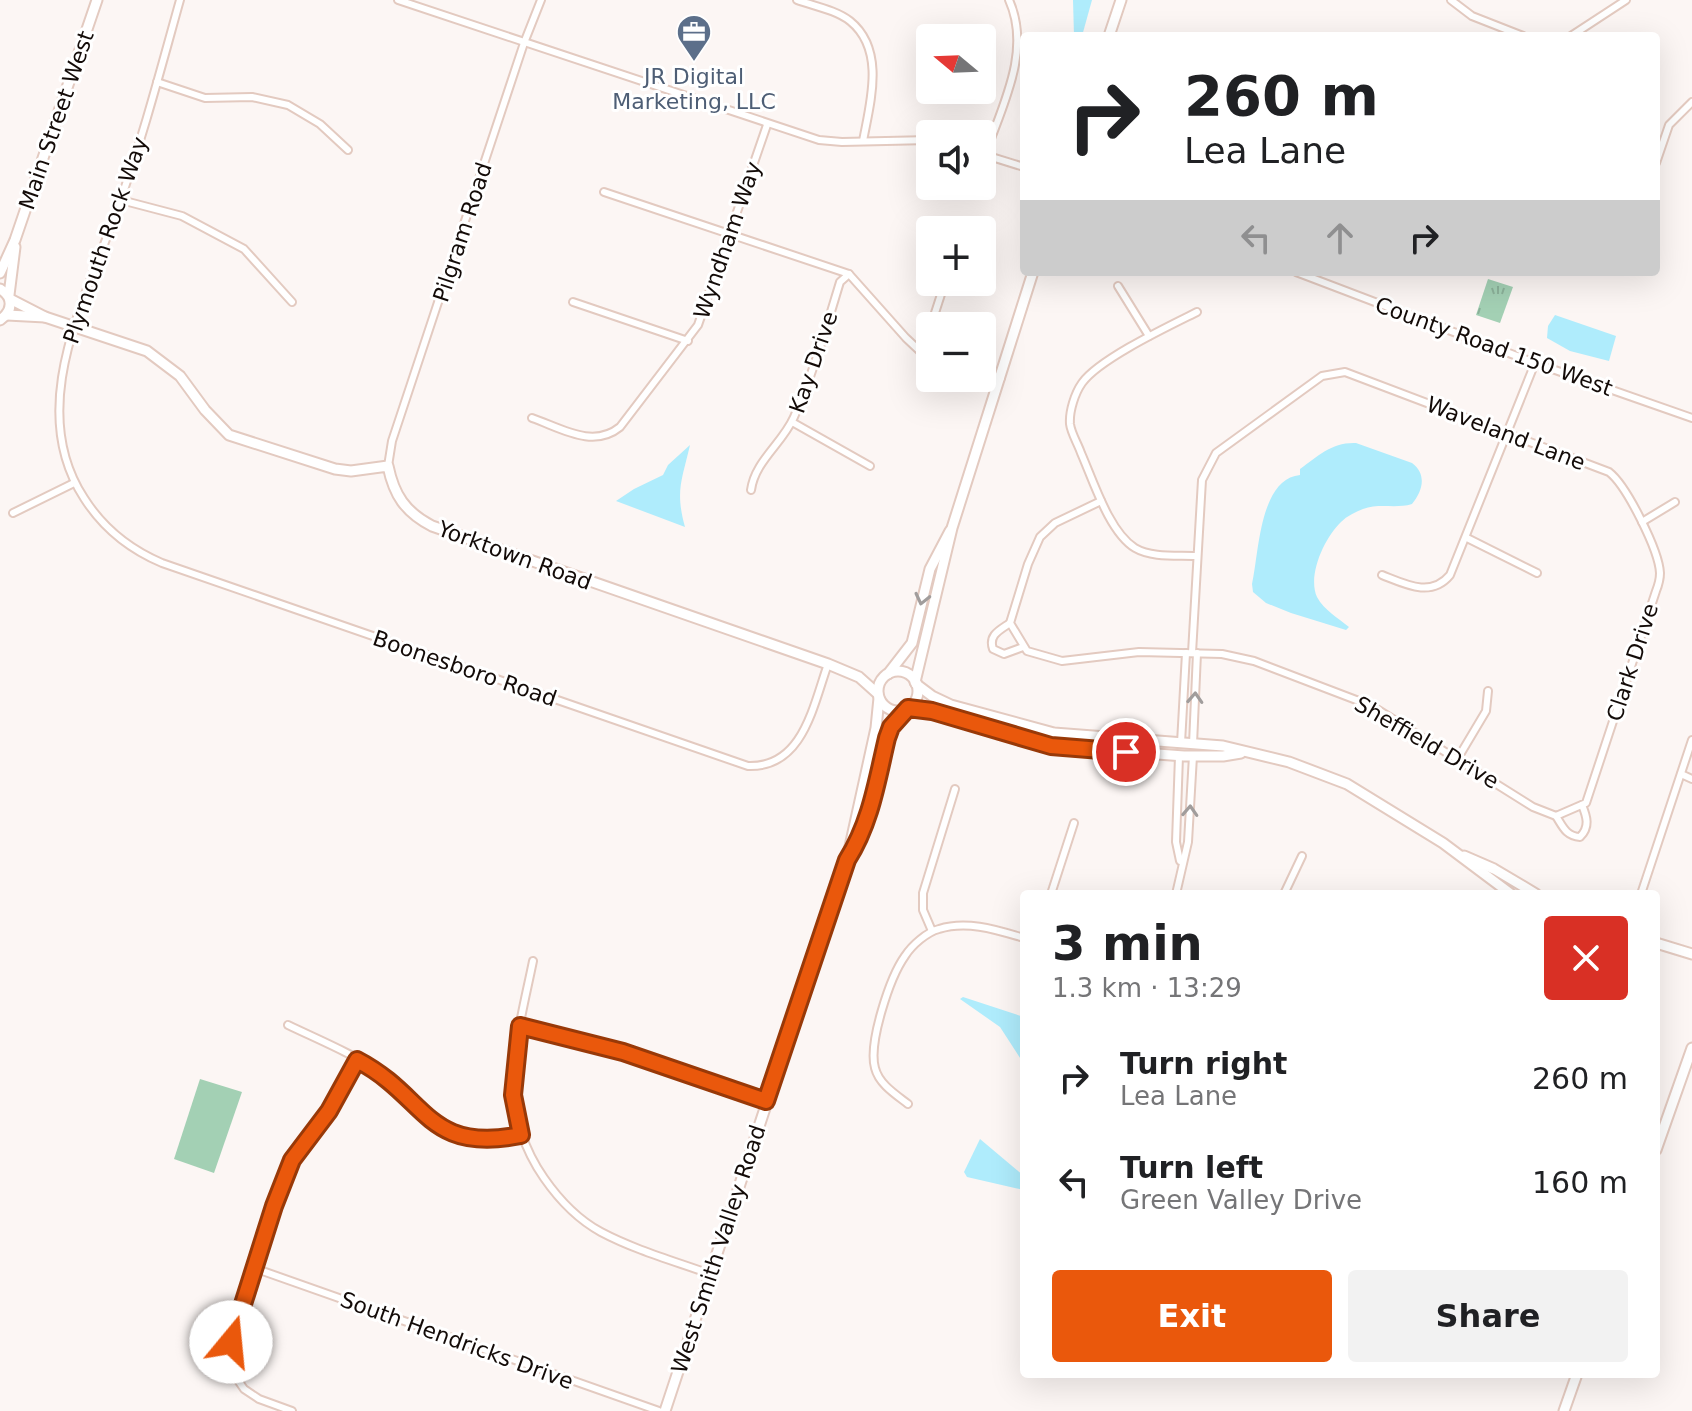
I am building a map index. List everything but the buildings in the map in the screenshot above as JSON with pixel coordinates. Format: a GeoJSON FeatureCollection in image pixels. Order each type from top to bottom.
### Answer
{"type":"FeatureCollection","features":[{"type":"Feature","properties":{"kind":"street","name":"Main Street West"},"geometry":{"type":"LineString","coordinates":[[0,273],[15,240],[97,0]]}},
{"type":"Feature","properties":{"kind":"street","name":"Plymouth Rock Way"},"geometry":{"type":"LineString","coordinates":[[74,483],[57,423],[63,370],[75,327],[121,200],[180,0]]}},
{"type":"Feature","properties":{"kind":"street"},"geometry":{"type":"LineString","coordinates":[[398,0],[819,140],[916,140]]}},
{"type":"Feature","properties":{"kind":"street","name":"Pilgram Road"},"geometry":{"type":"LineString","coordinates":[[388,466],[392,441],[541,0]]}},
{"type":"Feature","properties":{"kind":"street"},"geometry":{"type":"LineString","coordinates":[[797,0],[848,19],[869,48],[873,68],[863,141]]}},
{"type":"Feature","properties":{"kind":"street"},"geometry":{"type":"LineString","coordinates":[[996,120],[1018,57],[1018,37],[1009,0]]}},
{"type":"Feature","properties":{"kind":"street"},"geometry":{"type":"LineString","coordinates":[[1110,32],[1121,0]]}},
{"type":"Feature","properties":{"kind":"street"},"geometry":{"type":"LineString","coordinates":[[1451,0],[1472,16],[1513,32]]}},
{"type":"Feature","properties":{"kind":"street"},"geometry":{"type":"LineString","coordinates":[[1577,32],[1626,0]]}},
{"type":"Feature","properties":{"kind":"street"},"geometry":{"type":"LineString","coordinates":[[157,82],[205,98],[252,97],[288,105],[320,124],[348,150]]}},
{"type":"Feature","properties":{"kind":"street"},"geometry":{"type":"LineString","coordinates":[[1660,151],[1669,125],[1692,102]]}},
{"type":"Feature","properties":{"kind":"street","name":"Wyndham Way"},"geometry":{"type":"LineString","coordinates":[[532,418],[591,439],[608,437],[620,427],[688,341],[708,300],[767,125]]}},
{"type":"Feature","properties":{"kind":"street"},"geometry":{"type":"LineString","coordinates":[[996,158],[1020,166]]}},
{"type":"Feature","properties":{"kind":"street"},"geometry":{"type":"LineString","coordinates":[[604,192],[849,274],[916,347]]}},
{"type":"Feature","properties":{"kind":"street"},"geometry":{"type":"LineString","coordinates":[[121,200],[182,216],[244,249],[292,302]]}},
{"type":"Feature","properties":{"kind":"street","name":"Main Street West"},"geometry":{"type":"LineString","coordinates":[[3,318],[15,240]]}},
{"type":"Feature","properties":{"kind":"street","name":"Kay Drive"},"geometry":{"type":"LineString","coordinates":[[751,490],[753,475],[792,422],[807,386],[840,282],[849,274]]}},
{"type":"Feature","properties":{"kind":"street"},"geometry":{"type":"LineString","coordinates":[[952,528],[930,569],[912,643],[878,686],[878,696],[890,710],[908,708],[917,697],[916,683],[952,528],[1032,276]]}},
{"type":"Feature","properties":{"kind":"street","name":"County Road 150 West"},"geometry":{"type":"LineString","coordinates":[[1307,276],[1535,363],[1692,418]]}},
{"type":"Feature","properties":{"kind":"street"},"geometry":{"type":"LineString","coordinates":[[1118,286],[1149,336]]}},
{"type":"Feature","properties":{"kind":"street"},"geometry":{"type":"LineString","coordinates":[[6,294],[45,317],[147,351],[180,376],[205,410],[229,435],[335,469],[351,471],[388,466]]}},
{"type":"Feature","properties":{"kind":"street"},"geometry":{"type":"LineString","coordinates":[[573,302],[688,341]]}},
{"type":"Feature","properties":{"kind":"street"},"geometry":{"type":"LineString","coordinates":[[1193,744],[1192,653],[1196,556],[1156,555],[1136,549],[1123,538],[1101,501],[1070,425],[1080,385],[1090,373],[1149,336],[1197,312]]}},
{"type":"Feature","properties":{"kind":"street"},"geometry":{"type":"LineString","coordinates":[[3,318],[45,317]]}},
{"type":"Feature","properties":{"kind":"street"},"geometry":{"type":"LineString","coordinates":[[1382,575],[1415,587],[1439,585],[1450,575],[1535,363]]}},
{"type":"Feature","properties":{"kind":"street","name":"Waveland Lane"},"geometry":{"type":"LineString","coordinates":[[1196,556],[1202,480],[1216,453],[1322,376],[1345,372],[1609,472],[1623,486],[1642,522]]}},
{"type":"Feature","properties":{"kind":"street"},"geometry":{"type":"LineString","coordinates":[[996,376],[1001,378]]}},
{"type":"Feature","properties":{"kind":"street"},"geometry":{"type":"LineString","coordinates":[[792,422],[870,466]]}},
{"type":"Feature","properties":{"kind":"street","name":"Yorktown Road"},"geometry":{"type":"LineString","coordinates":[[388,466],[394,490],[405,507],[432,526],[828,664],[859,677],[878,696]]}},
{"type":"Feature","properties":{"kind":"street"},"geometry":{"type":"LineString","coordinates":[[13,513],[74,483]]}},
{"type":"Feature","properties":{"kind":"street","name":"Boonesboro Road"},"geometry":{"type":"LineString","coordinates":[[74,483],[96,516],[113,534],[138,552],[162,563],[748,766],[764,767],[777,761],[797,744],[806,728],[828,664]]}},
{"type":"Feature","properties":{"kind":"street"},"geometry":{"type":"LineString","coordinates":[[1025,649],[1010,623],[1028,564],[1040,537],[1055,523],[1101,501]]}},
{"type":"Feature","properties":{"kind":"street"},"geometry":{"type":"LineString","coordinates":[[1642,522],[1675,502]]}},
{"type":"Feature","properties":{"kind":"street","name":"Clark Drive"},"geometry":{"type":"LineString","coordinates":[[1556,816],[1572,836],[1580,837],[1585,832],[1584,804],[1659,580],[1657,560],[1642,522]]}},
{"type":"Feature","properties":{"kind":"street"},"geometry":{"type":"LineString","coordinates":[[1467,538],[1537,573]]}},
{"type":"Feature","properties":{"kind":"street","name":"Sheffield Drive"},"geometry":{"type":"LineString","coordinates":[[1010,623],[993,636],[991,643],[993,649],[1004,654],[1025,649],[1062,661],[1139,652],[1192,653],[1236,656],[1254,661],[1364,702],[1533,807],[1556,816]]}},
{"type":"Feature","properties":{"kind":"street"},"geometry":{"type":"LineString","coordinates":[[1181,743],[1192,653]]}},
{"type":"Feature","properties":{"kind":"street"},"geometry":{"type":"LineString","coordinates":[[886,675],[904,672],[932,696],[951,705],[1054,733],[1223,746],[1289,762],[1347,784],[1461,855],[1494,869],[1529,890]]}},
{"type":"Feature","properties":{"kind":"street","name":"Yorktown Road"},"geometry":{"type":"LineString","coordinates":[[859,677],[886,675]]}},
{"type":"Feature","properties":{"kind":"street"},"geometry":{"type":"LineString","coordinates":[[1458,758],[1486,711],[1488,691]]}},
{"type":"Feature","properties":{"kind":"street","name":"West Smith Valley Road"},"geometry":{"type":"LineString","coordinates":[[662,1411],[847,860],[876,728],[878,696]]}},
{"type":"Feature","properties":{"kind":"street"},"geometry":{"type":"LineString","coordinates":[[908,708],[932,711],[1051,746],[1179,756],[1223,756],[1244,752]]}},
{"type":"Feature","properties":{"kind":"street","name":"West Smith Valley Road"},"geometry":{"type":"LineString","coordinates":[[847,860],[871,806],[891,727],[908,708]]}},
{"type":"Feature","properties":{"kind":"street"},"geometry":{"type":"LineString","coordinates":[[1642,890],[1692,740]]}},
{"type":"Feature","properties":{"kind":"street"},"geometry":{"type":"LineString","coordinates":[[1179,756],[1176,842],[1181,865]]}},
{"type":"Feature","properties":{"kind":"street"},"geometry":{"type":"LineString","coordinates":[[1177,890],[1188,842],[1193,756]]}},
{"type":"Feature","properties":{"kind":"street"},"geometry":{"type":"LineString","coordinates":[[1681,774],[1692,779]]}},
{"type":"Feature","properties":{"kind":"street"},"geometry":{"type":"LineString","coordinates":[[932,931],[923,910],[923,893],[955,789]]}},
{"type":"Feature","properties":{"kind":"street"},"geometry":{"type":"LineString","coordinates":[[1556,816],[1584,804]]}},
{"type":"Feature","properties":{"kind":"street"},"geometry":{"type":"LineString","coordinates":[[1052,890],[1074,823]]}},
{"type":"Feature","properties":{"kind":"street"},"geometry":{"type":"LineString","coordinates":[[1461,855],[1505,890]]}},
{"type":"Feature","properties":{"kind":"street"},"geometry":{"type":"LineString","coordinates":[[1286,890],[1302,856]]}},
{"type":"Feature","properties":{"kind":"street"},"geometry":{"type":"LineString","coordinates":[[908,1104],[879,1078],[873,1049],[900,964],[915,945],[932,931],[960,925],[989,928],[1020,937]]}},
{"type":"Feature","properties":{"kind":"street"},"geometry":{"type":"LineString","coordinates":[[1660,944],[1692,954]]}},
{"type":"Feature","properties":{"kind":"street"},"geometry":{"type":"LineString","coordinates":[[533,961],[520,1026],[513,1095],[521,1135],[533,1162],[558,1197],[586,1223],[612,1238],[710,1274]]}},
{"type":"Feature","properties":{"kind":"street"},"geometry":{"type":"LineString","coordinates":[[288,1025],[384,1075],[433,1122],[453,1134],[481,1140],[521,1135]]}},
{"type":"Feature","properties":{"kind":"street"},"geometry":{"type":"LineString","coordinates":[[520,1026],[623,1052],[766,1101]]}},
{"type":"Feature","properties":{"kind":"street"},"geometry":{"type":"LineString","coordinates":[[1660,1139],[1692,1048]]}},
{"type":"Feature","properties":{"kind":"street"},"geometry":{"type":"LineString","coordinates":[[292,1411],[251,1395],[236,1380],[231,1370],[229,1352],[254,1268],[292,1160],[329,1111],[357,1060]]}},
{"type":"Feature","properties":{"kind":"street","name":"South Hendricks Drive"},"geometry":{"type":"LineString","coordinates":[[254,1268],[662,1411]]}},
{"type":"Feature","properties":{"kind":"street"},"geometry":{"type":"LineString","coordinates":[[1564,1411],[1576,1378]]}},
{"type":"Feature","properties":{"kind":"green space"},"geometry":{"type":"Polygon","coordinates":[[[1488,279],[1513,287],[1500,323],[1476,315],[1488,279]]]}},
{"type":"Feature","properties":{"kind":"green space"},"geometry":{"type":"Polygon","coordinates":[[[200,1079],[242,1092],[214,1173],[174,1159],[200,1079]]]}},
{"type":"Feature","properties":{"kind":"water"},"geometry":{"type":"Polygon","coordinates":[[[1073,0],[1092,0],[1083,32],[1074,32],[1073,0]]]}},
{"type":"Feature","properties":{"kind":"water"},"geometry":{"type":"Polygon","coordinates":[[[1555,315],[1616,336],[1609,361],[1570,351],[1547,338],[1548,326],[1555,315]]]}},
{"type":"Feature","properties":{"kind":"water"},"geometry":{"type":"Polygon","coordinates":[[[1356,443],[1412,463],[1420,472],[1422,483],[1412,504],[1369,507],[1343,520],[1324,547],[1314,578],[1317,597],[1323,606],[1349,627],[1346,630],[1266,603],[1253,592],[1252,584],[1263,520],[1276,490],[1286,480],[1300,475],[1300,469],[1326,451],[1356,443]]]}},
{"type":"Feature","properties":{"kind":"water"},"geometry":{"type":"Polygon","coordinates":[[[690,445],[680,494],[685,527],[616,501],[663,475],[668,465],[690,445]]]}},
{"type":"Feature","properties":{"kind":"water"},"geometry":{"type":"Polygon","coordinates":[[[963,997],[1020,1016],[1020,1058],[1000,1027],[960,999],[963,997]]]}},
{"type":"Feature","properties":{"kind":"water"},"geometry":{"type":"Polygon","coordinates":[[[980,1139],[1020,1173],[1020,1189],[967,1177],[964,1172],[980,1139]]]}},
{"type":"Feature","properties":{"kind":"place","name":"JR Digital Marketing, LLC"},"geometry":{"type":"Point","coordinates":[694,63]}},
{"type":"Feature","properties":{"kind":"route"},"geometry":{"type":"LineString","coordinates":[[231,1342],[274,1206],[292,1160],[329,1111],[357,1060],[384,1075],[438,1126],[474,1140],[521,1135],[513,1105],[520,1026],[623,1052],[766,1101],[847,860],[871,806],[887,738],[891,727],[909,707],[1051,746],[1126,752]]}}]}
